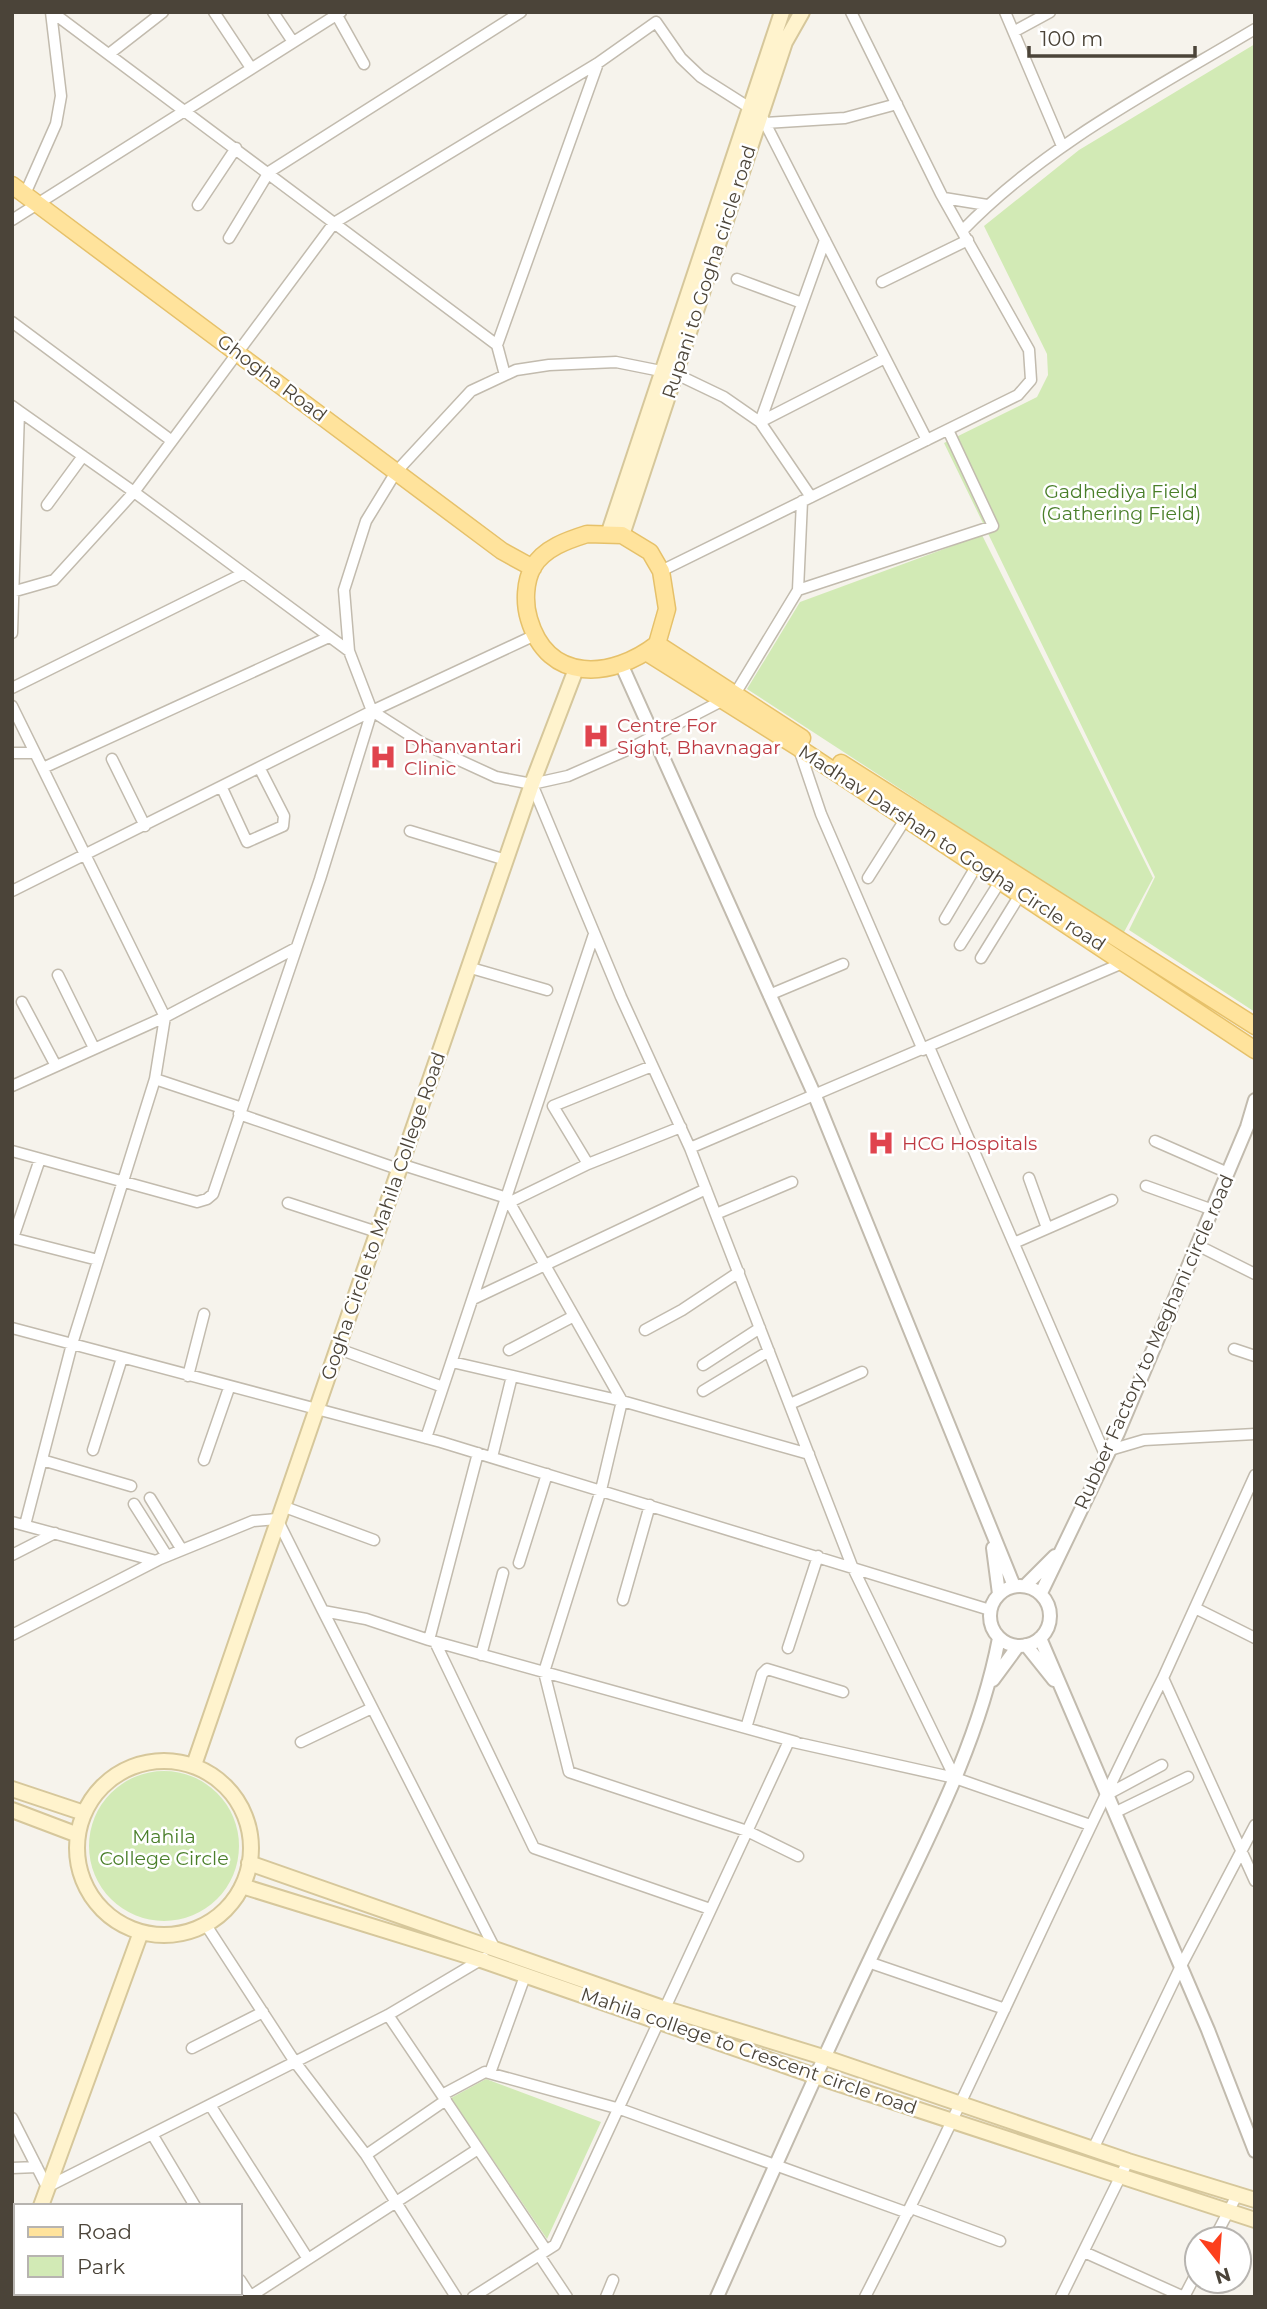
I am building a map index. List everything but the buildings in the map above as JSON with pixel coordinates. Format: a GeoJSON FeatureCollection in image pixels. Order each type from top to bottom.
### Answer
{"type":"FeatureCollection","features":[{"type":"Feature","properties":{"kind":"main road","name":"Rupani to Gogha circle road"},"geometry":{"type":"LineString","coordinates":[[615,535],[676,374],[758,115],[782,12]]}},
{"type":"Feature","properties":{"kind":"main road","name":"Rupani to Gogha circle road"},"geometry":{"type":"LineString","coordinates":[[615,535],[661,370],[785,41],[802,12]]}},
{"type":"Feature","properties":{"kind":"main road","name":"Ghogha Road"},"geometry":{"type":"LineString","coordinates":[[18,190],[502,551],[533,568]]}},
{"type":"Feature","properties":{"kind":"main road"},"geometry":{"type":"LineString","coordinates":[[587,534],[615,535],[650,552],[662,571],[667,609],[652,648],[622,666],[576,669],[551,656],[533,636],[526,610],[527,589],[533,568],[559,542],[587,534]]}},
{"type":"Feature","properties":{"kind":"main road","name":"Madhav Darshan to Gogha Circle road"},"geometry":{"type":"LineString","coordinates":[[652,648],[1255,1026]]}},
{"type":"Feature","properties":{"kind":"main road","name":"Gogha Circle to Mahila College Road"},"geometry":{"type":"LineString","coordinates":[[194,1765],[399,1166],[471,968],[532,784],[576,669]]}},
{"type":"Feature","properties":{"kind":"main road","name":"Madhav Darshan to Gogha Circle road"},"geometry":{"type":"LineString","coordinates":[[796,740],[906,818],[1255,1050]]}},
{"type":"Feature","properties":{"kind":"main road"},"geometry":{"type":"LineString","coordinates":[[166,1760],[194,1765],[219,1779],[238,1800],[249,1825],[250,1863],[242,1886],[229,1906],[206,1924],[185,1933],[163,1935],[141,1932],[115,1921],[94,1902],[81,1877],[76,1849],[84,1813],[93,1796],[113,1776],[138,1764],[166,1760]]}},
{"type":"Feature","properties":{"kind":"main road"},"geometry":{"type":"LineString","coordinates":[[12,1789],[84,1813]]}},
{"type":"Feature","properties":{"kind":"main road"},"geometry":{"type":"LineString","coordinates":[[12,1810],[78,1835]]}},
{"type":"Feature","properties":{"kind":"main road","name":"Mahila college to Crescent circle road"},"geometry":{"type":"LineString","coordinates":[[250,1863],[496,1952],[815,2076],[1255,2220]]}},
{"type":"Feature","properties":{"kind":"main road","name":"Mahila college to Crescent circle road"},"geometry":{"type":"LineString","coordinates":[[242,1886],[525,1976],[660,2015],[823,2057],[1128,2161],[1255,2200]]}},
{"type":"Feature","properties":{"kind":"main road"},"geometry":{"type":"LineString","coordinates":[[42,2204],[141,1932]]}},
{"type":"Feature","properties":{"kind":"street"},"geometry":{"type":"LineString","coordinates":[[52,12],[497,345]]}},
{"type":"Feature","properties":{"kind":"street"},"geometry":{"type":"LineString","coordinates":[[18,190],[55,124],[60,103],[61,79],[52,12]]}},
{"type":"Feature","properties":{"kind":"street"},"geometry":{"type":"LineString","coordinates":[[109,54],[163,12]]}},
{"type":"Feature","properties":{"kind":"street"},"geometry":{"type":"LineString","coordinates":[[214,12],[251,68]]}},
{"type":"Feature","properties":{"kind":"street"},"geometry":{"type":"LineString","coordinates":[[273,12],[293,42]]}},
{"type":"Feature","properties":{"kind":"street"},"geometry":{"type":"LineString","coordinates":[[229,238],[269,172],[521,12]]}},
{"type":"Feature","properties":{"kind":"street"},"geometry":{"type":"LineString","coordinates":[[662,571],[1018,395],[1031,380],[1029,350],[944,198],[851,12]]}},
{"type":"Feature","properties":{"kind":"street"},"geometry":{"type":"LineString","coordinates":[[1005,12],[1062,146]]}},
{"type":"Feature","properties":{"kind":"street"},"geometry":{"type":"LineString","coordinates":[[1015,32],[1050,12]]}},
{"type":"Feature","properties":{"kind":"street"},"geometry":{"type":"LineString","coordinates":[[12,220],[338,13],[364,64]]}},
{"type":"Feature","properties":{"kind":"street"},"geometry":{"type":"LineString","coordinates":[[13,592],[54,580],[134,492],[334,223],[598,63],[654,17],[681,58],[701,77],[758,115],[927,440]]}},
{"type":"Feature","properties":{"kind":"street"},"geometry":{"type":"LineString","coordinates":[[881,282],[965,236],[987,205],[1062,146],[1255,29]]}},
{"type":"Feature","properties":{"kind":"street"},"geometry":{"type":"LineString","coordinates":[[505,375],[497,345],[598,63]]}},
{"type":"Feature","properties":{"kind":"street"},"geometry":{"type":"LineString","coordinates":[[758,115],[845,118],[897,104]]}},
{"type":"Feature","properties":{"kind":"street"},"geometry":{"type":"LineString","coordinates":[[198,205],[236,148]]}},
{"type":"Feature","properties":{"kind":"street"},"geometry":{"type":"LineString","coordinates":[[944,198],[987,205]]}},
{"type":"Feature","properties":{"kind":"street"},"geometry":{"type":"LineString","coordinates":[[760,422],[825,240]]}},
{"type":"Feature","properties":{"kind":"street"},"geometry":{"type":"LineString","coordinates":[[737,279],[802,303]]}},
{"type":"Feature","properties":{"kind":"street"},"geometry":{"type":"LineString","coordinates":[[12,322],[173,441]]}},
{"type":"Feature","properties":{"kind":"street"},"geometry":{"type":"LineString","coordinates":[[760,422],[885,358]]}},
{"type":"Feature","properties":{"kind":"street"},"geometry":{"type":"LineString","coordinates":[[616,362],[661,370],[676,374],[724,397],[760,422],[807,499],[798,590],[728,697],[652,738],[568,776],[532,784],[484,772],[422,743],[372,711],[348,651],[344,590],[366,521],[396,472],[471,391],[516,370],[549,365],[616,362]]}},
{"type":"Feature","properties":{"kind":"street"},"geometry":{"type":"LineString","coordinates":[[16,409],[134,492],[348,651]]}},
{"type":"Feature","properties":{"kind":"street"},"geometry":{"type":"LineString","coordinates":[[12,633],[16,409]]}},
{"type":"Feature","properties":{"kind":"street"},"geometry":{"type":"LineString","coordinates":[[798,590],[993,526],[948,430]]}},
{"type":"Feature","properties":{"kind":"street"},"geometry":{"type":"LineString","coordinates":[[47,505],[83,456]]}},
{"type":"Feature","properties":{"kind":"street"},"geometry":{"type":"LineString","coordinates":[[12,688],[242,574]]}},
{"type":"Feature","properties":{"kind":"street"},"geometry":{"type":"LineString","coordinates":[[12,877],[15,890],[372,711],[533,636]]}},
{"type":"Feature","properties":{"kind":"street"},"geometry":{"type":"LineString","coordinates":[[43,768],[329,637]]}},
{"type":"Feature","properties":{"kind":"street"},"geometry":{"type":"LineString","coordinates":[[622,666],[652,738],[815,1096],[990,1527],[1019,1586],[1041,1593],[1050,1611],[1047,1630],[1040,1638],[1022,1646],[990,1683]]}},
{"type":"Feature","properties":{"kind":"street"},"geometry":{"type":"LineString","coordinates":[[12,706],[15,719],[43,768],[165,1017],[155,1079],[72,1345],[25,1525]]}},
{"type":"Feature","properties":{"kind":"street"},"geometry":{"type":"LineString","coordinates":[[12,1151],[197,1202],[213,1194],[372,711]]}},
{"type":"Feature","properties":{"kind":"street"},"geometry":{"type":"LineString","coordinates":[[796,740],[821,814],[1108,1454],[1144,1440],[1255,1434]]}},
{"type":"Feature","properties":{"kind":"street"},"geometry":{"type":"LineString","coordinates":[[12,753],[35,753]]}},
{"type":"Feature","properties":{"kind":"street"},"geometry":{"type":"LineString","coordinates":[[111,759],[145,827]]}},
{"type":"Feature","properties":{"kind":"street"},"geometry":{"type":"LineString","coordinates":[[222,788],[247,842],[283,826],[284,816],[260,769]]}},
{"type":"Feature","properties":{"kind":"street"},"geometry":{"type":"LineString","coordinates":[[532,784],[594,933],[690,1148],[852,1566],[955,1778]]}},
{"type":"Feature","properties":{"kind":"street"},"geometry":{"type":"LineString","coordinates":[[868,878],[906,818]]}},
{"type":"Feature","properties":{"kind":"street"},"geometry":{"type":"LineString","coordinates":[[410,831],[506,860]]}},
{"type":"Feature","properties":{"kind":"street"},"geometry":{"type":"LineString","coordinates":[[945,919],[977,864]]}},
{"type":"Feature","properties":{"kind":"street"},"geometry":{"type":"LineString","coordinates":[[960,946],[1001,880]]}},
{"type":"Feature","properties":{"kind":"street"},"geometry":{"type":"LineString","coordinates":[[981,958],[1021,893]]}},
{"type":"Feature","properties":{"kind":"street"},"geometry":{"type":"LineString","coordinates":[[426,1438],[509,1200],[594,933]]}},
{"type":"Feature","properties":{"kind":"street"},"geometry":{"type":"LineString","coordinates":[[12,1086],[165,1017],[296,948]]}},
{"type":"Feature","properties":{"kind":"street"},"geometry":{"type":"LineString","coordinates":[[690,1148],[1142,955]]}},
{"type":"Feature","properties":{"kind":"street"},"geometry":{"type":"LineString","coordinates":[[769,996],[843,964]]}},
{"type":"Feature","properties":{"kind":"street"},"geometry":{"type":"LineString","coordinates":[[471,968],[547,990]]}},
{"type":"Feature","properties":{"kind":"street"},"geometry":{"type":"LineString","coordinates":[[58,975],[94,1048]]}},
{"type":"Feature","properties":{"kind":"street"},"geometry":{"type":"LineString","coordinates":[[22,1002],[56,1066]]}},
{"type":"Feature","properties":{"kind":"street"},"geometry":{"type":"LineString","coordinates":[[588,1164],[553,1106],[652,1066]]}},
{"type":"Feature","properties":{"kind":"street"},"geometry":{"type":"LineString","coordinates":[[155,1079],[399,1166],[509,1200],[588,1164],[681,1127]]}},
{"type":"Feature","properties":{"kind":"street","name":"Rubber Factory to Meghani circle road"},"geometry":{"type":"LineString","coordinates":[[1041,1593],[1108,1454],[1251,1123],[1255,1100]]}},
{"type":"Feature","properties":{"kind":"street"},"geometry":{"type":"LineString","coordinates":[[1155,1141],[1228,1173]]}},
{"type":"Feature","properties":{"kind":"street"},"geometry":{"type":"LineString","coordinates":[[40,1159],[13,1238],[98,1260]]}},
{"type":"Feature","properties":{"kind":"street"},"geometry":{"type":"LineString","coordinates":[[1029,1178],[1047,1228]]}},
{"type":"Feature","properties":{"kind":"street"},"geometry":{"type":"LineString","coordinates":[[716,1214],[792,1182]]}},
{"type":"Feature","properties":{"kind":"street"},"geometry":{"type":"LineString","coordinates":[[1146,1186],[1213,1210]]}},
{"type":"Feature","properties":{"kind":"street"},"geometry":{"type":"LineString","coordinates":[[473,1299],[706,1189]]}},
{"type":"Feature","properties":{"kind":"street"},"geometry":{"type":"LineString","coordinates":[[509,1200],[622,1401],[601,1490],[544,1672],[569,1772],[747,1831],[798,1856]]}},
{"type":"Feature","properties":{"kind":"street"},"geometry":{"type":"LineString","coordinates":[[1014,1243],[1112,1200]]}},
{"type":"Feature","properties":{"kind":"street"},"geometry":{"type":"LineString","coordinates":[[288,1203],[377,1232]]}},
{"type":"Feature","properties":{"kind":"street"},"geometry":{"type":"LineString","coordinates":[[1197,1245],[1255,1273]]}},
{"type":"Feature","properties":{"kind":"street"},"geometry":{"type":"LineString","coordinates":[[645,1330],[682,1310],[738,1272]]}},
{"type":"Feature","properties":{"kind":"street"},"geometry":{"type":"LineString","coordinates":[[188,1376],[204,1314]]}},
{"type":"Feature","properties":{"kind":"street"},"geometry":{"type":"LineString","coordinates":[[509,1350],[574,1316]]}},
{"type":"Feature","properties":{"kind":"street"},"geometry":{"type":"LineString","coordinates":[[12,1328],[492,1457],[990,1610]]}},
{"type":"Feature","properties":{"kind":"street"},"geometry":{"type":"LineString","coordinates":[[703,1365],[760,1328]]}},
{"type":"Feature","properties":{"kind":"street"},"geometry":{"type":"LineString","coordinates":[[336,1348],[443,1387]]}},
{"type":"Feature","properties":{"kind":"street"},"geometry":{"type":"LineString","coordinates":[[1234,1349],[1255,1356]]}},
{"type":"Feature","properties":{"kind":"street"},"geometry":{"type":"LineString","coordinates":[[703,1391],[769,1352]]}},
{"type":"Feature","properties":{"kind":"street"},"geometry":{"type":"LineString","coordinates":[[93,1450],[122,1358]]}},
{"type":"Feature","properties":{"kind":"street"},"geometry":{"type":"LineString","coordinates":[[452,1362],[622,1401],[809,1454]]}},
{"type":"Feature","properties":{"kind":"street"},"geometry":{"type":"LineString","coordinates":[[790,1404],[862,1372]]}},
{"type":"Feature","properties":{"kind":"street"},"geometry":{"type":"LineString","coordinates":[[492,1457],[512,1376]]}},
{"type":"Feature","properties":{"kind":"street"},"geometry":{"type":"LineString","coordinates":[[204,1460],[229,1388]]}},
{"type":"Feature","properties":{"kind":"street"},"geometry":{"type":"LineString","coordinates":[[478,1453],[432,1641],[534,1848],[709,1909]]}},
{"type":"Feature","properties":{"kind":"street"},"geometry":{"type":"LineString","coordinates":[[42,1460],[131,1486]]}},
{"type":"Feature","properties":{"kind":"street"},"geometry":{"type":"LineString","coordinates":[[519,1563],[547,1474]]}},
{"type":"Feature","properties":{"kind":"street"},"geometry":{"type":"LineString","coordinates":[[866,2297],[953,2120],[1090,1825],[1163,1678],[1255,1475]]}},
{"type":"Feature","properties":{"kind":"street"},"geometry":{"type":"LineString","coordinates":[[150,1498],[182,1550]]}},
{"type":"Feature","properties":{"kind":"street"},"geometry":{"type":"LineString","coordinates":[[134,1504],[167,1556]]}},
{"type":"Feature","properties":{"kind":"street"},"geometry":{"type":"LineString","coordinates":[[623,1600],[650,1505]]}},
{"type":"Feature","properties":{"kind":"street"},"geometry":{"type":"LineString","coordinates":[[12,1635],[156,1561],[253,1521],[280,1513],[374,1540]]}},
{"type":"Feature","properties":{"kind":"street"},"geometry":{"type":"LineString","coordinates":[[12,2118],[47,2187],[388,2015],[496,1952],[323,1611],[280,1513]]}},
{"type":"Feature","properties":{"kind":"street"},"geometry":{"type":"LineString","coordinates":[[12,1522],[156,1561]]}},
{"type":"Feature","properties":{"kind":"street"},"geometry":{"type":"LineString","coordinates":[[990,1527],[999,1594],[990,1610],[993,1630],[999,1638],[1022,1646],[1063,1692]]}},
{"type":"Feature","properties":{"kind":"street"},"geometry":{"type":"LineString","coordinates":[[12,1555],[55,1534]]}},
{"type":"Feature","properties":{"kind":"street"},"geometry":{"type":"LineString","coordinates":[[999,1594],[1019,1586],[1060,1551]]}},
{"type":"Feature","properties":{"kind":"street"},"geometry":{"type":"LineString","coordinates":[[789,1648],[818,1556]]}},
{"type":"Feature","properties":{"kind":"street"},"geometry":{"type":"LineString","coordinates":[[481,1655],[503,1573]]}},
{"type":"Feature","properties":{"kind":"street"},"geometry":{"type":"LineString","coordinates":[[1195,1608],[1255,1639]]}},
{"type":"Feature","properties":{"kind":"street"},"geometry":{"type":"LineString","coordinates":[[323,1611],[366,1619],[432,1641],[803,1744]]}},
{"type":"Feature","properties":{"kind":"street"},"geometry":{"type":"LineString","coordinates":[[717,2297],[823,2057],[955,1778],[990,1683],[999,1638]]}},
{"type":"Feature","properties":{"kind":"street"},"geometry":{"type":"LineString","coordinates":[[1040,1638],[1181,1966],[1255,2151]]}},
{"type":"Feature","properties":{"kind":"street"},"geometry":{"type":"LineString","coordinates":[[746,1728],[762,1674],[767,1669],[843,1692]]}},
{"type":"Feature","properties":{"kind":"street"},"geometry":{"type":"LineString","coordinates":[[1163,1678],[1255,1881]]}},
{"type":"Feature","properties":{"kind":"street"},"geometry":{"type":"LineString","coordinates":[[301,1742],[372,1708]]}},
{"type":"Feature","properties":{"kind":"street"},"geometry":{"type":"LineString","coordinates":[[472,2297],[555,2245],[789,1741],[955,1778],[1090,1825]]}},
{"type":"Feature","properties":{"kind":"street"},"geometry":{"type":"LineString","coordinates":[[1107,1792],[1162,1765]]}},
{"type":"Feature","properties":{"kind":"street"},"geometry":{"type":"LineString","coordinates":[[1116,1812],[1188,1777]]}},
{"type":"Feature","properties":{"kind":"street"},"geometry":{"type":"LineString","coordinates":[[1093,2149],[1181,1966],[1255,1825]]}},
{"type":"Feature","properties":{"kind":"street"},"geometry":{"type":"LineString","coordinates":[[206,1924],[295,2062],[366,2155],[456,2297]]}},
{"type":"Feature","properties":{"kind":"street"},"geometry":{"type":"LineString","coordinates":[[868,1962],[1005,2009]]}},
{"type":"Feature","properties":{"kind":"street"},"geometry":{"type":"LineString","coordinates":[[490,2073],[525,1976]]}},
{"type":"Feature","properties":{"kind":"street"},"geometry":{"type":"LineString","coordinates":[[192,2048],[263,2012]]}},
{"type":"Feature","properties":{"kind":"street"},"geometry":{"type":"LineString","coordinates":[[388,2015],[478,2149],[567,2297]]}},
{"type":"Feature","properties":{"kind":"street"},"geometry":{"type":"LineString","coordinates":[[366,2155],[444,2097],[485,2071],[620,2109],[775,2166],[1000,2241]]}},
{"type":"Feature","properties":{"kind":"street"},"geometry":{"type":"LineString","coordinates":[[210,2105],[307,2259]]}},
{"type":"Feature","properties":{"kind":"street"},"geometry":{"type":"LineString","coordinates":[[152,2134],[194,2204]]}},
{"type":"Feature","properties":{"kind":"street"},"geometry":{"type":"LineString","coordinates":[[251,2297],[478,2149]]}},
{"type":"Feature","properties":{"kind":"street"},"geometry":{"type":"LineString","coordinates":[[1061,2297],[1128,2161]]}},
{"type":"Feature","properties":{"kind":"street"},"geometry":{"type":"LineString","coordinates":[[12,2168],[37,2167]]}},
{"type":"Feature","properties":{"kind":"street"},"geometry":{"type":"LineString","coordinates":[[1221,2225],[1237,2195]]}},
{"type":"Feature","properties":{"kind":"street"},"geometry":{"type":"LineString","coordinates":[[1084,2252],[1184,2297]]}},
{"type":"Feature","properties":{"kind":"street"},"geometry":{"type":"LineString","coordinates":[[606,2297],[613,2280]]}},
{"type":"Feature","properties":{"kind":"green space","name":"Gadhediya Field (Gathering Field)"},"geometry":{"type":"Polygon","coordinates":[[[1255,44],[1255,1012],[1129,930],[1155,877],[944,443],[1037,397],[1048,375],[1047,354],[984,226],[1079,150],[1255,44]]]}},
{"type":"Feature","properties":{"kind":"green space"},"geometry":{"type":"Polygon","coordinates":[[[982,535],[1153,878],[1123,934],[747,689],[800,602],[982,535]]]}},
{"type":"Feature","properties":{"kind":"green space","name":"Mahila College Circle"},"geometry":{"type":"Polygon","coordinates":[[[164,1771],[193,1777],[217,1793],[233,1817],[239,1846],[233,1875],[217,1899],[193,1915],[164,1921],[135,1915],[111,1899],[95,1875],[89,1846],[95,1817],[111,1793],[135,1777],[164,1771]]]}},
{"type":"Feature","properties":{"kind":"green space"},"geometry":{"type":"Polygon","coordinates":[[[486,2079],[601,2122],[547,2239],[451,2098],[486,2079]]]}},
{"type":"Feature","properties":{"kind":"place","name":"Centre For Sight, Bhavnagar"},"geometry":{"type":"Point","coordinates":[596,736]}},
{"type":"Feature","properties":{"kind":"place","name":"Dhanvantari Clinic"},"geometry":{"type":"Point","coordinates":[383,757]}},
{"type":"Feature","properties":{"kind":"place","name":"HCG Hospitals"},"geometry":{"type":"Point","coordinates":[881,1143]}}]}
